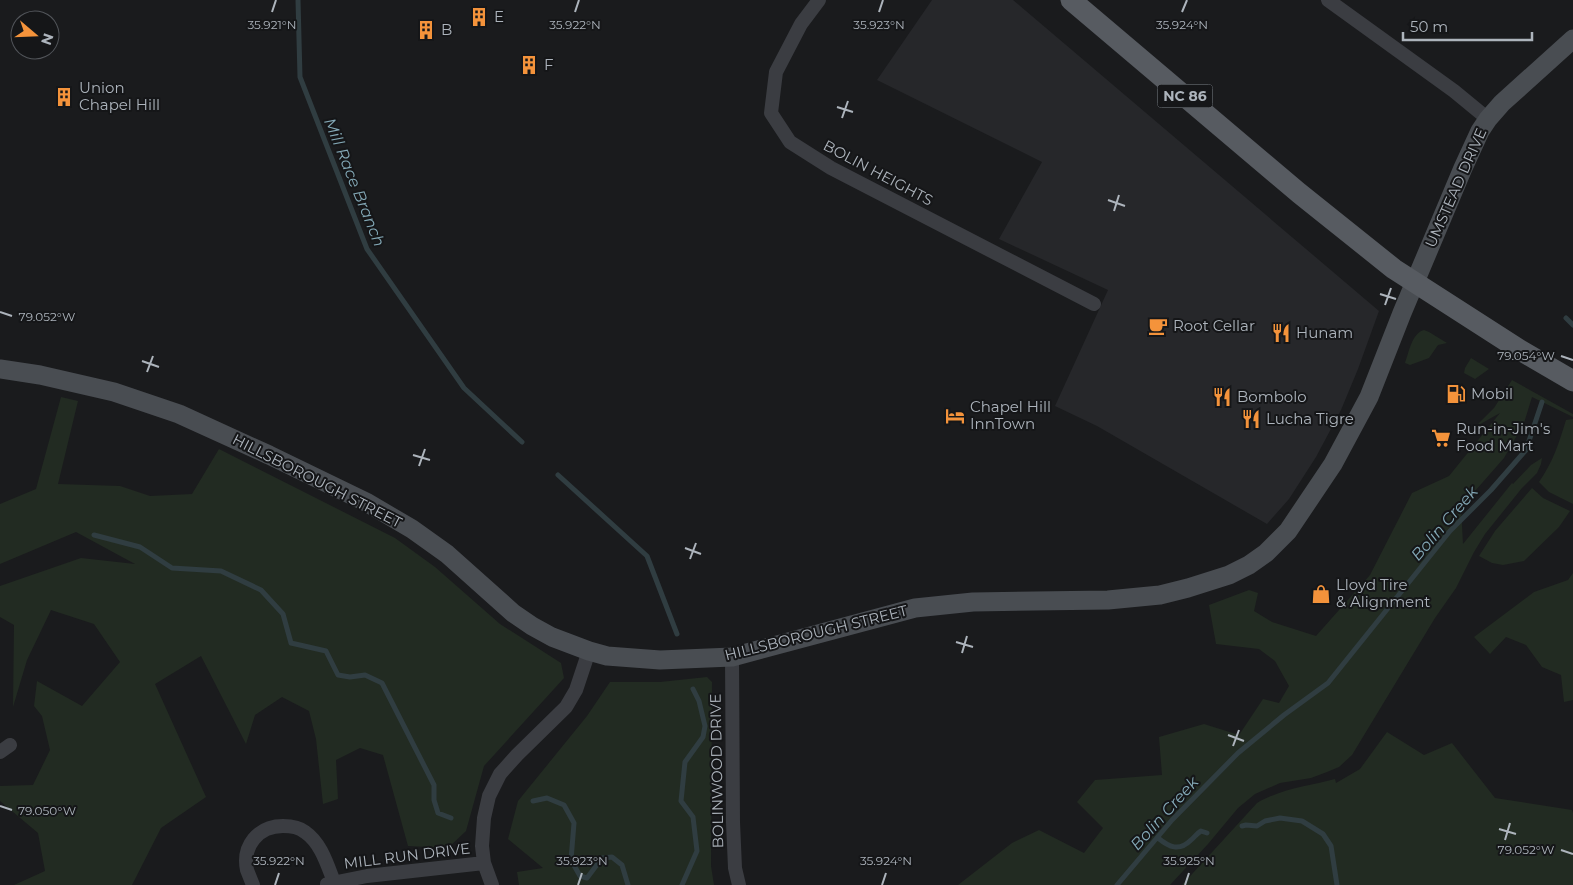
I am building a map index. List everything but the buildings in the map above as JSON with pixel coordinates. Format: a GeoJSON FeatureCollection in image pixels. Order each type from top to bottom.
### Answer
{"type":"FeatureCollection","features":[{"type":"Feature","properties":{"kind":"main road","name":"NC 86"},"geometry":{"type":"LineString","coordinates":[[1071,0],[1299,193],[1394,269],[1520,350],[1573,381]]}},
{"type":"Feature","properties":{"kind":"street","name":"BOLIN HEIGHTS"},"geometry":{"type":"LineString","coordinates":[[819,0],[801,24],[776,72],[771,113],[790,142],[831,168],[1094,304]]}},
{"type":"Feature","properties":{"kind":"street"},"geometry":{"type":"LineString","coordinates":[[1328,0],[1454,91],[1488,119]]}},
{"type":"Feature","properties":{"kind":"street","name":"UMSTEAD DRIVE"},"geometry":{"type":"LineString","coordinates":[[1415,283],[1473,144],[1488,119],[1506,99],[1573,39]]}},
{"type":"Feature","properties":{"kind":"street","name":"HILLSBOROUGH STREET"},"geometry":{"type":"LineString","coordinates":[[0,369],[49,376],[114,392],[179,414],[366,502],[412,529],[447,554],[519,617],[552,637],[607,656],[660,660],[732,657],[915,608],[973,602],[1108,600],[1160,595],[1229,575],[1248,565],[1266,553],[1288,531],[1333,464],[1369,397],[1415,283]]}},
{"type":"Feature","properties":{"kind":"street"},"geometry":{"type":"LineString","coordinates":[[492,885],[484,863],[482,846],[484,818],[489,796],[500,774],[516,755],[566,707],[576,690],[589,651]]}},
{"type":"Feature","properties":{"kind":"street","name":"BOLINWOOD DRIVE"},"geometry":{"type":"LineString","coordinates":[[732,657],[733,822],[735,868],[738,885]]}},
{"type":"Feature","properties":{"kind":"street","name":"MILL RUN DRIVE"},"geometry":{"type":"LineString","coordinates":[[253,885],[247,870],[247,857],[251,842],[261,831],[277,826],[290,826],[304,830],[313,839],[320,849],[329,883],[367,876],[484,863]]}},
{"type":"Feature","properties":{"kind":"shaded area"},"geometry":{"type":"Polygon","coordinates":[[[932,0],[1013,0],[1379,311],[1341,410],[1316,457],[1289,499],[1267,524],[1097,426],[1055,406],[1108,290],[999,239],[1042,162],[877,80],[932,0]]]}},
{"type":"Feature","properties":{"kind":"shaded area"},"geometry":{"type":"Polygon","coordinates":[[[1424,330],[1447,343],[1438,345],[1429,358],[1410,365],[1405,363],[1414,339],[1424,330]]]}},
{"type":"Feature","properties":{"kind":"shaded area"},"geometry":{"type":"Polygon","coordinates":[[[1471,358],[1489,369],[1475,379],[1464,373],[1471,358]]]}},
{"type":"Feature","properties":{"kind":"shaded area"},"geometry":{"type":"Polygon","coordinates":[[[1512,380],[1573,414],[1573,417],[1532,397],[1524,423],[1504,458],[1461,507],[1463,544],[1512,483],[1531,465],[1542,458],[1537,473],[1522,488],[1485,534],[1456,588],[1435,618],[1352,755],[1339,767],[1311,778],[1280,783],[1255,794],[1238,808],[1170,885],[958,885],[1012,843],[1039,830],[1084,853],[1103,828],[1077,802],[1095,780],[1162,775],[1159,737],[1204,724],[1239,735],[1263,699],[1279,703],[1289,686],[1275,661],[1259,649],[1216,644],[1209,605],[1249,590],[1258,593],[1254,611],[1272,622],[1316,636],[1370,575],[1412,493],[1449,476],[1500,413],[1475,427],[1494,408],[1512,380]]]}},
{"type":"Feature","properties":{"kind":"shaded area"},"geometry":{"type":"Polygon","coordinates":[[[61,397],[78,401],[58,484],[120,486],[150,496],[192,494],[219,449],[395,538],[435,567],[500,624],[561,663],[564,678],[484,766],[466,831],[448,848],[408,846],[383,755],[360,748],[336,760],[338,799],[323,804],[316,739],[309,711],[282,697],[255,715],[246,744],[201,656],[155,684],[206,797],[161,828],[132,885],[14,885],[45,871],[38,833],[0,801],[0,786],[33,785],[50,750],[42,716],[34,706],[37,681],[82,706],[120,662],[94,624],[51,610],[27,660],[13,707],[14,625],[0,617],[0,586],[81,558],[135,564],[76,532],[0,564],[0,504],[36,489],[61,397]]]}},
{"type":"Feature","properties":{"kind":"shaded area"},"geometry":{"type":"Polygon","coordinates":[[[1573,419],[1573,504],[1549,492],[1539,482],[1552,460],[1566,420],[1573,419]]]}},
{"type":"Feature","properties":{"kind":"shaded area"},"geometry":{"type":"Polygon","coordinates":[[[1532,488],[1543,498],[1570,511],[1559,527],[1524,561],[1503,565],[1492,563],[1479,556],[1495,531],[1532,488]]]}},
{"type":"Feature","properties":{"kind":"shaded area"},"geometry":{"type":"Polygon","coordinates":[[[1573,573],[1573,700],[1564,702],[1561,675],[1542,667],[1526,645],[1506,637],[1490,654],[1474,637],[1534,592],[1568,580],[1573,573]]]}},
{"type":"Feature","properties":{"kind":"shaded area"},"geometry":{"type":"Polygon","coordinates":[[[707,677],[712,682],[711,866],[714,885],[519,885],[517,872],[543,868],[508,839],[518,801],[587,716],[610,682],[660,682],[707,677]]]}},
{"type":"Feature","properties":{"kind":"shaded area"},"geometry":{"type":"Polygon","coordinates":[[[1387,732],[1424,755],[1452,743],[1495,798],[1572,810],[1573,885],[1182,885],[1257,803],[1275,794],[1295,788],[1335,779],[1336,783],[1360,769],[1387,732]]]}},
{"type":"Feature","properties":{"kind":"waterway","name":"Mill Race Branch"},"geometry":{"type":"LineString","coordinates":[[298,0],[300,77],[367,249],[464,388],[522,442]]}},
{"type":"Feature","properties":{"kind":"waterway"},"geometry":{"type":"LineString","coordinates":[[1566,318],[1573,325]]}},
{"type":"Feature","properties":{"kind":"waterway","name":"Bolin Creek"},"geometry":{"type":"LineString","coordinates":[[1117,885],[1172,820],[1238,753],[1284,715],[1328,683],[1450,531],[1491,490],[1526,450],[1542,402]]}},
{"type":"Feature","properties":{"kind":"waterway","name":"Mill Race Branch"},"geometry":{"type":"LineString","coordinates":[[558,475],[647,556],[677,634]]}},
{"type":"Feature","properties":{"kind":"waterway"},"geometry":{"type":"LineString","coordinates":[[94,535],[140,547],[172,568],[221,571],[261,590],[283,614],[291,643],[326,651],[338,675],[350,677],[365,675],[382,683],[434,785],[434,800],[438,813],[451,818]]}},
{"type":"Feature","properties":{"kind":"waterway"},"geometry":{"type":"LineString","coordinates":[[682,885],[697,851],[693,817],[681,801],[685,762],[703,737],[705,726],[699,701],[693,689]]}},
{"type":"Feature","properties":{"kind":"waterway"},"geometry":{"type":"LineString","coordinates":[[533,801],[547,798],[564,805],[574,823],[571,860],[580,876],[587,878],[602,858],[612,857],[622,865],[628,885]]}},
{"type":"Feature","properties":{"kind":"waterway"},"geometry":{"type":"LineString","coordinates":[[1242,826],[1257,826],[1265,821],[1280,818],[1302,821],[1323,834],[1331,846],[1337,885]]}},
{"type":"Feature","properties":{"kind":"waterway"},"geometry":{"type":"LineString","coordinates":[[1158,838],[1170,846],[1178,847],[1187,844],[1201,831],[1207,833]]}},
{"type":"Feature","properties":{"kind":"place","name":"E"},"geometry":{"type":"Point","coordinates":[479,17]}},
{"type":"Feature","properties":{"kind":"place","name":"B"},"geometry":{"type":"Point","coordinates":[426,30]}},
{"type":"Feature","properties":{"kind":"place","name":"F"},"geometry":{"type":"Point","coordinates":[529,65]}},
{"type":"Feature","properties":{"kind":"place","name":"Union Chapel Hill"},"geometry":{"type":"Point","coordinates":[64,97]}},
{"type":"Feature","properties":{"kind":"place","name":"Root Cellar"},"geometry":{"type":"Point","coordinates":[1158,326]}},
{"type":"Feature","properties":{"kind":"place","name":"Hunam"},"geometry":{"type":"Point","coordinates":[1281,333]}},
{"type":"Feature","properties":{"kind":"place","name":"Mobil"},"geometry":{"type":"Point","coordinates":[1456,394]}},
{"type":"Feature","properties":{"kind":"place","name":"Bombolo"},"geometry":{"type":"Point","coordinates":[1222,397]}},
{"type":"Feature","properties":{"kind":"place","name":"Chapel Hill InnTown"},"geometry":{"type":"Point","coordinates":[955,416]}},
{"type":"Feature","properties":{"kind":"place","name":"Lucha Tigre"},"geometry":{"type":"Point","coordinates":[1251,419]}},
{"type":"Feature","properties":{"kind":"place","name":"Run-in-Jim's Food Mart"},"geometry":{"type":"Point","coordinates":[1441,438]}},
{"type":"Feature","properties":{"kind":"place","name":"Lloyd Tire & Alignment"},"geometry":{"type":"Point","coordinates":[1321,594]}}]}
